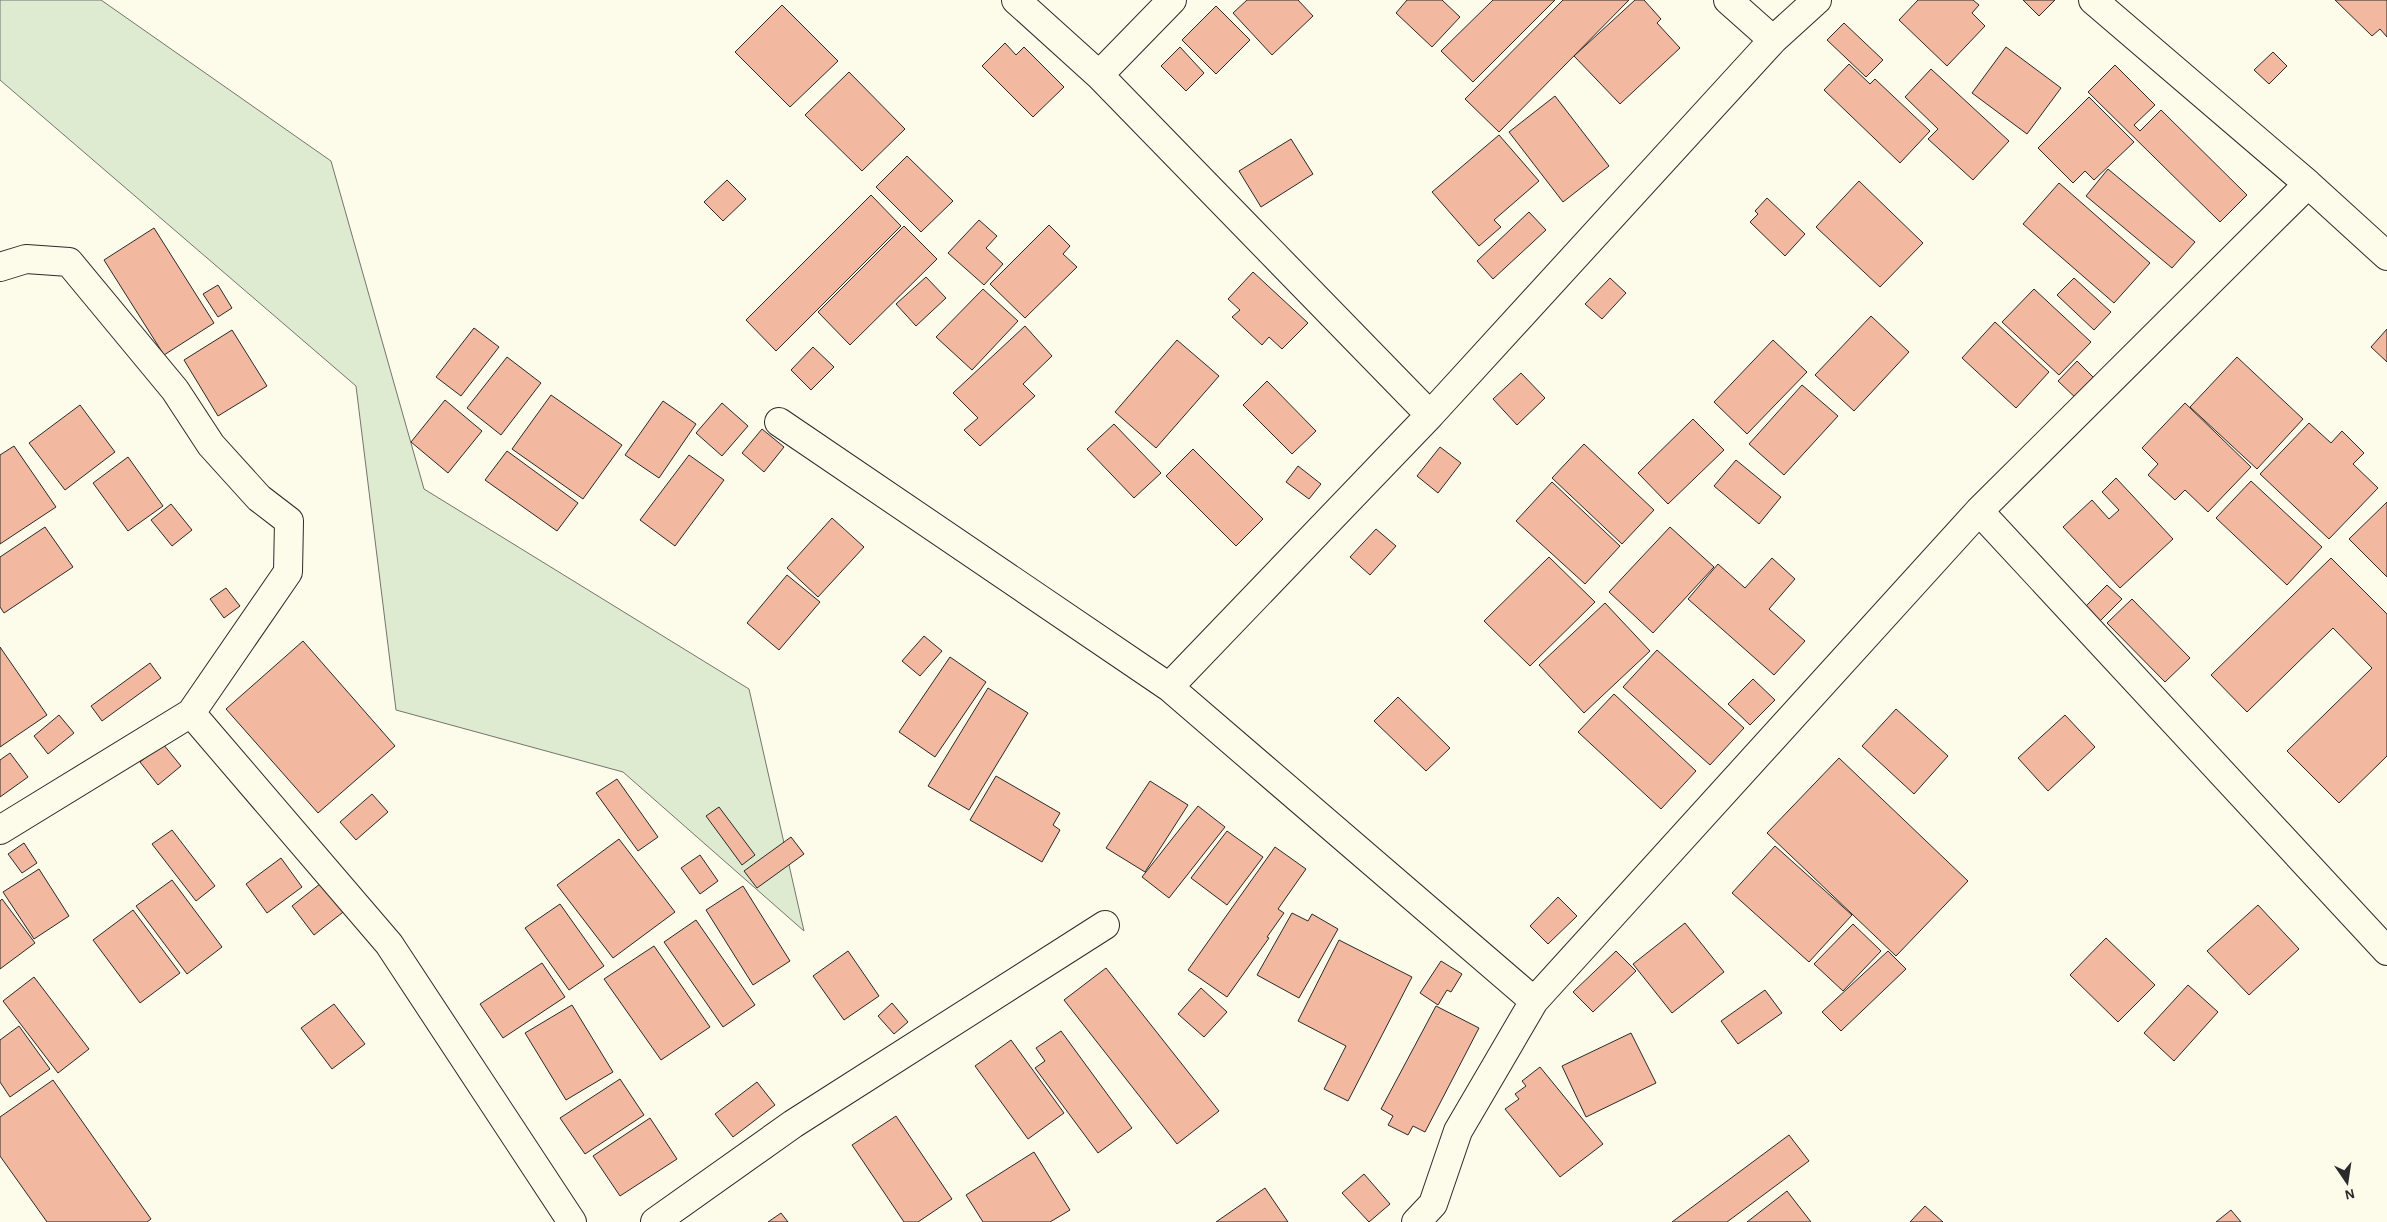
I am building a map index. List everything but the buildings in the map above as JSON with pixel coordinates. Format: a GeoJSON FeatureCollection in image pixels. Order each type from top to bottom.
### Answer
{"type":"FeatureCollection","features":[{"type":"Feature","properties":{"kind":"street"},"geometry":{"type":"LineString","coordinates":[[1016,0],[1099,75],[1430,416]]}},
{"type":"Feature","properties":{"kind":"street"},"geometry":{"type":"LineString","coordinates":[[1099,75],[1172,0]]}},
{"type":"Feature","properties":{"kind":"street"},"geometry":{"type":"LineString","coordinates":[[1728,0],[1773,40]]}},
{"type":"Feature","properties":{"kind":"street"},"geometry":{"type":"LineString","coordinates":[[1169,687],[1430,416],[1773,40],[1817,0]]}},
{"type":"Feature","properties":{"kind":"street"},"geometry":{"type":"LineString","coordinates":[[2093,0],[2308,184],[2387,256]]}},
{"type":"Feature","properties":{"kind":"street"},"geometry":{"type":"LineString","coordinates":[[1416,1222],[1433,1204],[1458,1131],[1534,1001],[1979,511],[2308,184]]}},
{"type":"Feature","properties":{"kind":"street"},"geometry":{"type":"LineString","coordinates":[[0,267],[26,259],[69,262],[175,390],[211,445],[259,498],[289,521],[288,572],[191,713],[0,830]]}},
{"type":"Feature","properties":{"kind":"street"},"geometry":{"type":"LineString","coordinates":[[779,422],[1169,687],[1534,1001]]}},
{"type":"Feature","properties":{"kind":"street"},"geometry":{"type":"LineString","coordinates":[[1979,511],[2387,951]]}},
{"type":"Feature","properties":{"kind":"street"},"geometry":{"type":"LineString","coordinates":[[191,713],[389,944],[572,1222]]}},
{"type":"Feature","properties":{"kind":"street"},"geometry":{"type":"LineString","coordinates":[[655,1222],[793,1124],[1105,925]]}},
{"type":"Feature","properties":{"kind":"green space"},"geometry":{"type":"Polygon","coordinates":[[[0,0],[101,0],[331,161],[424,489],[749,689],[804,931],[623,772],[396,710],[356,386],[0,80],[0,0]]]}}]}
